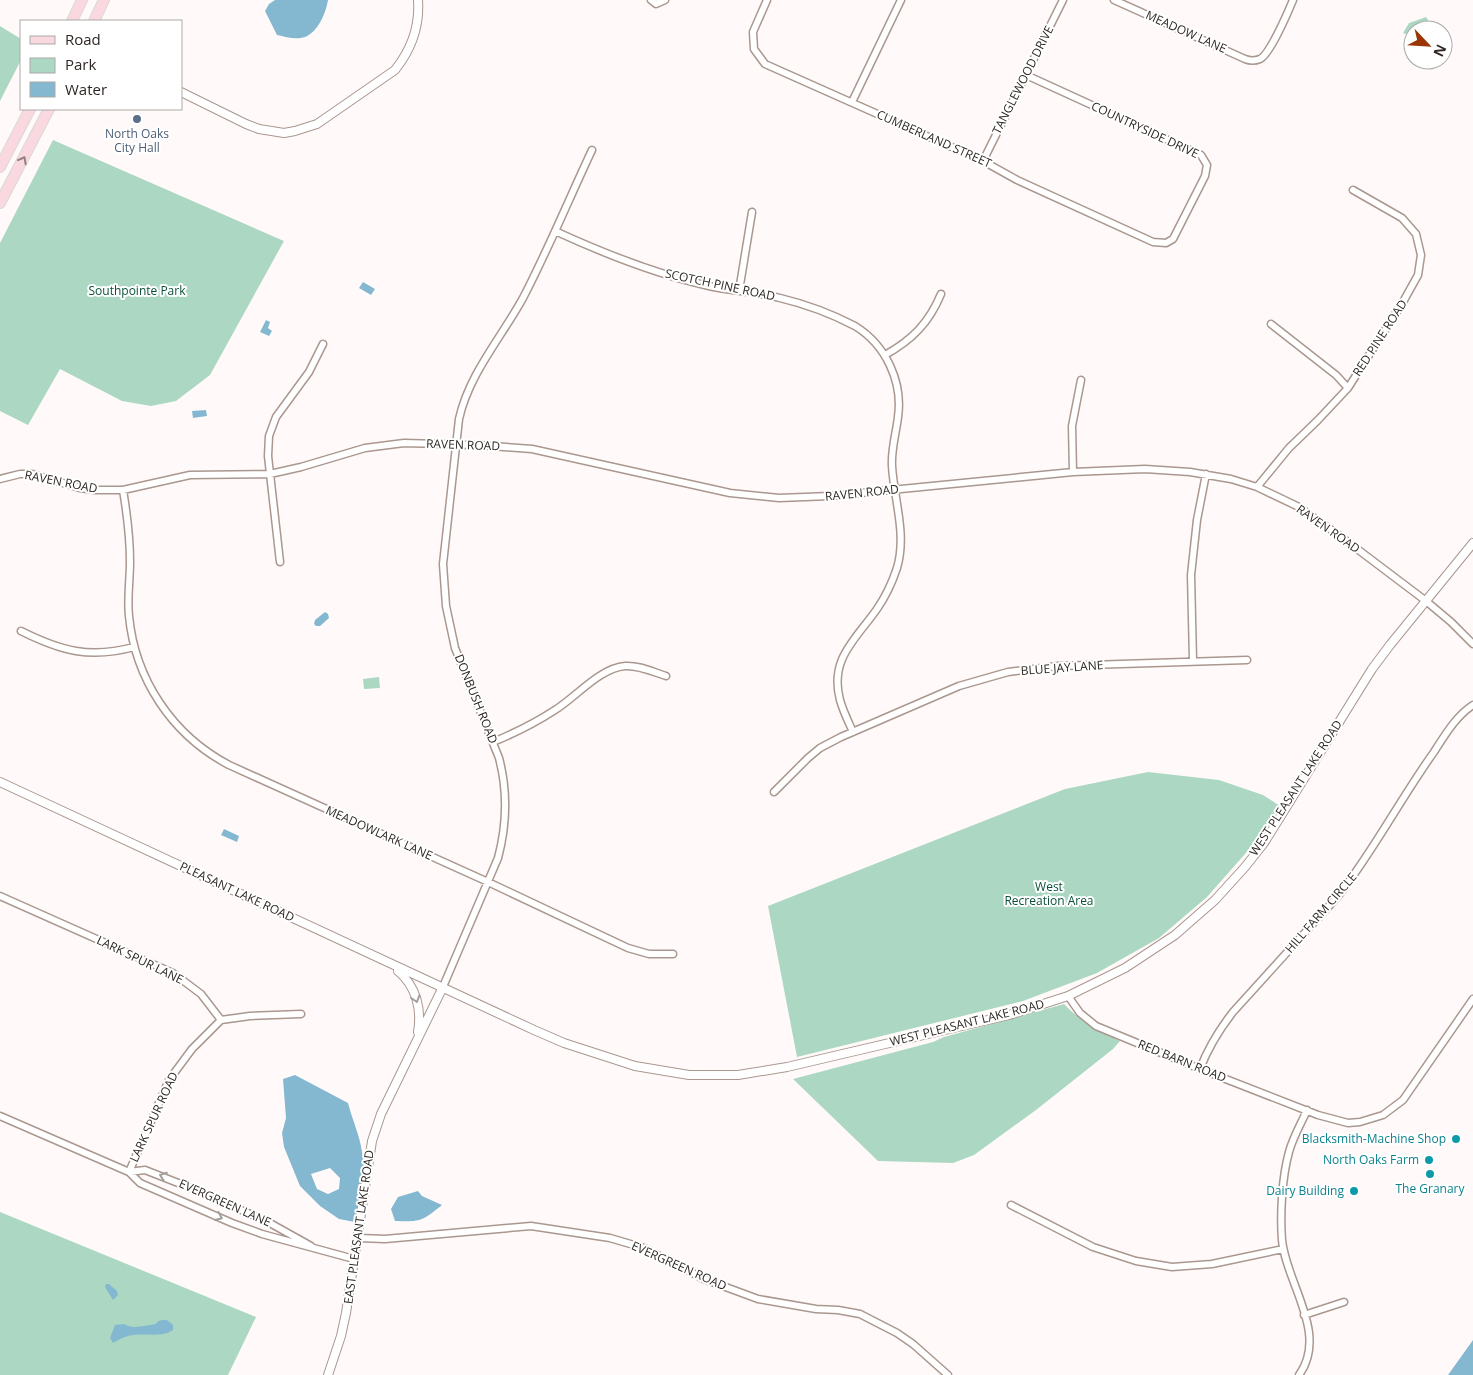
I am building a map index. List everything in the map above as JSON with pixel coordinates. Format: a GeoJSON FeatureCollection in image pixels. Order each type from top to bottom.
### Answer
{"type":"FeatureCollection","features":[{"type":"Feature","properties":{"kind":"main road"},"geometry":{"type":"LineString","coordinates":[[72,20],[82,0]]}},
{"type":"Feature","properties":{"kind":"main road"},"geometry":{"type":"LineString","coordinates":[[94,20],[104,0]]}},
{"type":"Feature","properties":{"kind":"main road"},"geometry":{"type":"LineString","coordinates":[[0,167],[29,110]]}},
{"type":"Feature","properties":{"kind":"main road"},"geometry":{"type":"LineString","coordinates":[[0,203],[48,110]]}},
{"type":"Feature","properties":{"kind":"street"},"geometry":{"type":"LineString","coordinates":[[182,92],[259,130],[284,133],[306,128],[327,118],[394,70],[402,61],[413,39],[418,16],[418,0]]}},
{"type":"Feature","properties":{"kind":"street"},"geometry":{"type":"LineString","coordinates":[[651,0],[656,4],[665,0]]}},
{"type":"Feature","properties":{"kind":"street","name":"CUMBERLAND STREET"},"geometry":{"type":"LineString","coordinates":[[767,0],[753,32],[754,49],[765,64],[983,160],[1017,180],[1153,242],[1166,243]]}},
{"type":"Feature","properties":{"kind":"street"},"geometry":{"type":"LineString","coordinates":[[852,102],[901,0]]}},
{"type":"Feature","properties":{"kind":"street","name":"TANGLEWOOD DRIVE"},"geometry":{"type":"LineString","coordinates":[[983,160],[1063,0]]}},
{"type":"Feature","properties":{"kind":"street","name":"MEADOW LANE"},"geometry":{"type":"LineString","coordinates":[[1114,0],[1253,61],[1258,60],[1268,51],[1293,0]]}},
{"type":"Feature","properties":{"kind":"street","name":"COUNTRYSIDE DRIVE"},"geometry":{"type":"LineString","coordinates":[[1026,75],[1202,155],[1207,165],[1205,176],[1176,234],[1166,243]]}},
{"type":"Feature","properties":{"kind":"street"},"geometry":{"type":"LineString","coordinates":[[457,444],[459,419],[466,393],[522,299],[592,150]]}},
{"type":"Feature","properties":{"kind":"street","name":"RED PINE ROAD"},"geometry":{"type":"LineString","coordinates":[[1257,487],[1288,448],[1348,388],[1418,275],[1421,255],[1416,234],[1402,218],[1353,190]]}},
{"type":"Feature","properties":{"kind":"street"},"geometry":{"type":"LineString","coordinates":[[739,291],[752,212]]}},
{"type":"Feature","properties":{"kind":"street","name":"SCOTCH PINE ROAD"},"geometry":{"type":"LineString","coordinates":[[554,231],[618,259],[647,269],[709,286],[797,302],[843,321],[866,334],[885,355],[896,379],[899,398],[892,457],[895,490]]}},
{"type":"Feature","properties":{"kind":"street"},"geometry":{"type":"LineString","coordinates":[[885,355],[901,346],[921,329],[941,294]]}},
{"type":"Feature","properties":{"kind":"street"},"geometry":{"type":"LineString","coordinates":[[1271,324],[1336,375],[1348,388]]}},
{"type":"Feature","properties":{"kind":"street"},"geometry":{"type":"LineString","coordinates":[[280,562],[267,446],[276,417],[308,372],[323,344]]}},
{"type":"Feature","properties":{"kind":"street"},"geometry":{"type":"LineString","coordinates":[[1073,472],[1072,426],[1081,380]]}},
{"type":"Feature","properties":{"kind":"street","name":"RAVEN ROAD"},"geometry":{"type":"LineString","coordinates":[[0,479],[20,474],[32,474],[88,489],[123,490],[190,475],[270,474],[365,448],[404,443],[532,449],[713,489],[754,496],[804,498],[1073,472],[1167,470],[1206,474],[1257,487],[1299,507],[1426,601]]}},
{"type":"Feature","properties":{"kind":"street","name":"DONBUSH ROAD"},"geometry":{"type":"LineString","coordinates":[[457,444],[443,564],[446,606],[455,648],[494,742],[504,774],[506,808],[502,842],[488,882],[461,946]]}},
{"type":"Feature","properties":{"kind":"street"},"geometry":{"type":"LineString","coordinates":[[1193,661],[1191,575],[1196,529],[1206,474]]}},
{"type":"Feature","properties":{"kind":"street","name":"MEADOWLARK LANE"},"geometry":{"type":"LineString","coordinates":[[123,490],[129,539],[129,613],[134,647],[145,677],[165,710],[188,737],[219,760],[628,948],[649,954],[673,954]]}},
{"type":"Feature","properties":{"kind":"street"},"geometry":{"type":"LineString","coordinates":[[853,732],[840,700],[839,668],[847,647],[885,596],[897,566],[900,535],[895,490]]}},
{"type":"Feature","properties":{"kind":"street","name":"WEST PLEASANT LAKE ROAD"},"geometry":{"type":"LineString","coordinates":[[474,1003],[534,1030],[596,1054],[662,1072],[711,1076],[738,1075],[787,1067],[1009,1015],[1068,996],[1125,968],[1163,944],[1192,921],[1230,884],[1264,843],[1372,669],[1473,543]]}},
{"type":"Feature","properties":{"kind":"street"},"geometry":{"type":"LineString","coordinates":[[1426,601],[1473,644]]}},
{"type":"Feature","properties":{"kind":"street"},"geometry":{"type":"LineString","coordinates":[[21,631],[54,646],[82,653],[112,652],[134,647]]}},
{"type":"Feature","properties":{"kind":"street","name":"BLUE JAY LANE"},"geometry":{"type":"LineString","coordinates":[[774,792],[808,758],[833,740],[954,688],[1008,672],[1058,666],[1247,660]]}},
{"type":"Feature","properties":{"kind":"street"},"geometry":{"type":"LineString","coordinates":[[494,742],[548,715],[606,672],[615,668],[635,666],[666,676]]}},
{"type":"Feature","properties":{"kind":"street","name":"HILL FARM CIRCLE"},"geometry":{"type":"LineString","coordinates":[[1200,1069],[1221,1026],[1339,895],[1353,877],[1420,771],[1461,715],[1473,705]]}},
{"type":"Feature","properties":{"kind":"street","name":"PLEASANT LAKE ROAD"},"geometry":{"type":"LineString","coordinates":[[0,782],[474,1003]]}},
{"type":"Feature","properties":{"kind":"street","name":"LARK SPUR LANE"},"geometry":{"type":"LineString","coordinates":[[0,896],[173,973],[201,994],[221,1020]]}},
{"type":"Feature","properties":{"kind":"street","name":"EAST PLEASANT LAKE ROAD"},"geometry":{"type":"LineString","coordinates":[[328,1375],[341,1336],[359,1238],[372,1141],[382,1114],[461,946]]}},
{"type":"Feature","properties":{"kind":"street"},"geometry":{"type":"LineString","coordinates":[[389,963],[406,978],[417,1000],[420,1011],[420,1023],[416,1044]]}},
{"type":"Feature","properties":{"kind":"street","name":"RED BARN ROAD"},"geometry":{"type":"LineString","coordinates":[[1068,996],[1080,1014],[1096,1026],[1307,1110]]}},
{"type":"Feature","properties":{"kind":"street"},"geometry":{"type":"LineString","coordinates":[[1298,1375],[1306,1362],[1310,1334],[1283,1249],[1281,1218],[1286,1165],[1292,1144],[1307,1110],[1338,1122],[1348,1123],[1372,1119],[1394,1108],[1411,1090],[1473,999]]}},
{"type":"Feature","properties":{"kind":"street"},"geometry":{"type":"LineString","coordinates":[[221,1020],[250,1016],[301,1014]]}},
{"type":"Feature","properties":{"kind":"street","name":"LARK SPUR ROAD"},"geometry":{"type":"LineString","coordinates":[[129,1172],[169,1080],[192,1049],[221,1020]]}},
{"type":"Feature","properties":{"kind":"street","name":"EVERGREEN LANE"},"geometry":{"type":"LineString","coordinates":[[0,1116],[129,1172],[140,1183],[232,1223],[280,1240],[354,1259]]}},
{"type":"Feature","properties":{"kind":"street","name":"EVERGREEN LANE"},"geometry":{"type":"LineString","coordinates":[[129,1172],[145,1170],[203,1193],[268,1222],[317,1250]]}},
{"type":"Feature","properties":{"kind":"street"},"geometry":{"type":"LineString","coordinates":[[1012,1205],[1093,1247],[1145,1263],[1172,1267],[1212,1264],[1283,1249]]}},
{"type":"Feature","properties":{"kind":"street","name":"EVERGREEN ROAD"},"geometry":{"type":"LineString","coordinates":[[359,1238],[385,1239],[531,1226],[610,1238],[644,1248],[704,1279],[758,1299],[860,1314],[897,1333],[948,1375]]}},
{"type":"Feature","properties":{"kind":"street"},"geometry":{"type":"LineString","coordinates":[[1304,1315],[1344,1302]]}},
{"type":"Feature","properties":{"kind":"green space"},"geometry":{"type":"Polygon","coordinates":[[[1426,17],[1428,20],[1418,20],[1426,17]]]}},
{"type":"Feature","properties":{"kind":"green space"},"geometry":{"type":"Polygon","coordinates":[[[0,26],[20,38],[20,62],[0,101],[0,26]]]}},
{"type":"Feature","properties":{"kind":"green space","name":"Southpointe Park"},"geometry":{"type":"Polygon","coordinates":[[[53,140],[284,241],[210,375],[176,401],[151,406],[122,401],[60,369],[28,425],[0,411],[0,243],[53,140]]]}},
{"type":"Feature","properties":{"kind":"green space"},"geometry":{"type":"Polygon","coordinates":[[[379,677],[380,688],[364,689],[363,679],[379,677]]]}},
{"type":"Feature","properties":{"kind":"green space","name":"West Recreation Area"},"geometry":{"type":"Polygon","coordinates":[[[1148,772],[1219,780],[1263,795],[1280,806],[1245,854],[1207,897],[1159,938],[1097,973],[1023,1001],[797,1057],[768,906],[1065,789],[1148,772]]]}},
{"type":"Feature","properties":{"kind":"green space"},"geometry":{"type":"Polygon","coordinates":[[[1064,1004],[1090,1025],[1120,1041],[1113,1049],[1036,1110],[974,1155],[953,1163],[878,1161],[793,1079],[933,1042],[944,1037],[1064,1004]]]}},
{"type":"Feature","properties":{"kind":"green space"},"geometry":{"type":"Polygon","coordinates":[[[0,1212],[256,1317],[228,1375],[0,1375],[0,1212]]]}},
{"type":"Feature","properties":{"kind":"water"},"geometry":{"type":"Polygon","coordinates":[[[275,0],[328,0],[323,16],[314,31],[305,37],[291,38],[277,35],[265,11],[269,4],[275,0]]]}},
{"type":"Feature","properties":{"kind":"water"},"geometry":{"type":"Polygon","coordinates":[[[363,282],[375,289],[371,295],[359,288],[363,282]]]}},
{"type":"Feature","properties":{"kind":"water"},"geometry":{"type":"Polygon","coordinates":[[[266,320],[270,322],[268,328],[272,331],[269,336],[260,332],[266,320]]]}},
{"type":"Feature","properties":{"kind":"water"},"geometry":{"type":"Polygon","coordinates":[[[206,410],[207,416],[193,418],[192,411],[206,410]]]}},
{"type":"Feature","properties":{"kind":"water"},"geometry":{"type":"Polygon","coordinates":[[[325,612],[329,618],[320,626],[316,626],[314,624],[315,620],[325,612]]]}},
{"type":"Feature","properties":{"kind":"water"},"geometry":{"type":"Polygon","coordinates":[[[224,829],[239,836],[237,842],[221,835],[224,829]]]}},
{"type":"Feature","properties":{"kind":"water"},"geometry":{"type":"Polygon","coordinates":[[[295,1075],[348,1103],[360,1140],[363,1161],[362,1187],[355,1222],[339,1219],[320,1206],[300,1186],[284,1147],[282,1133],[286,1118],[283,1079],[295,1075]],[[330,1168],[311,1174],[317,1189],[328,1194],[339,1189],[340,1178],[330,1168]]]}},
{"type":"Feature","properties":{"kind":"water"},"geometry":{"type":"Polygon","coordinates":[[[418,1191],[422,1196],[442,1205],[416,1221],[395,1221],[391,1209],[398,1197],[418,1191]]]}},
{"type":"Feature","properties":{"kind":"water"},"geometry":{"type":"Polygon","coordinates":[[[106,1284],[109,1284],[117,1291],[118,1295],[113,1300],[105,1287],[106,1284]]]}},
{"type":"Feature","properties":{"kind":"water"},"geometry":{"type":"Polygon","coordinates":[[[167,1320],[173,1325],[173,1330],[156,1335],[131,1335],[113,1343],[110,1338],[115,1325],[124,1324],[131,1327],[140,1327],[156,1324],[158,1321],[167,1320]]]}},
{"type":"Feature","properties":{"kind":"water"},"geometry":{"type":"Polygon","coordinates":[[[1473,1340],[1473,1375],[1448,1375],[1473,1340]]]}},
{"type":"Feature","properties":{"kind":"place","name":"North Oaks City Hall"},"geometry":{"type":"Point","coordinates":[137,119]}},
{"type":"Feature","properties":{"kind":"place","name":"Blacksmith-Machine Shop"},"geometry":{"type":"Point","coordinates":[1456,1139]}},
{"type":"Feature","properties":{"kind":"place","name":"North Oaks Farm"},"geometry":{"type":"Point","coordinates":[1429,1160]}},
{"type":"Feature","properties":{"kind":"place","name":"The Granary"},"geometry":{"type":"Point","coordinates":[1430,1174]}},
{"type":"Feature","properties":{"kind":"place","name":"Dairy Building"},"geometry":{"type":"Point","coordinates":[1354,1191]}}]}
